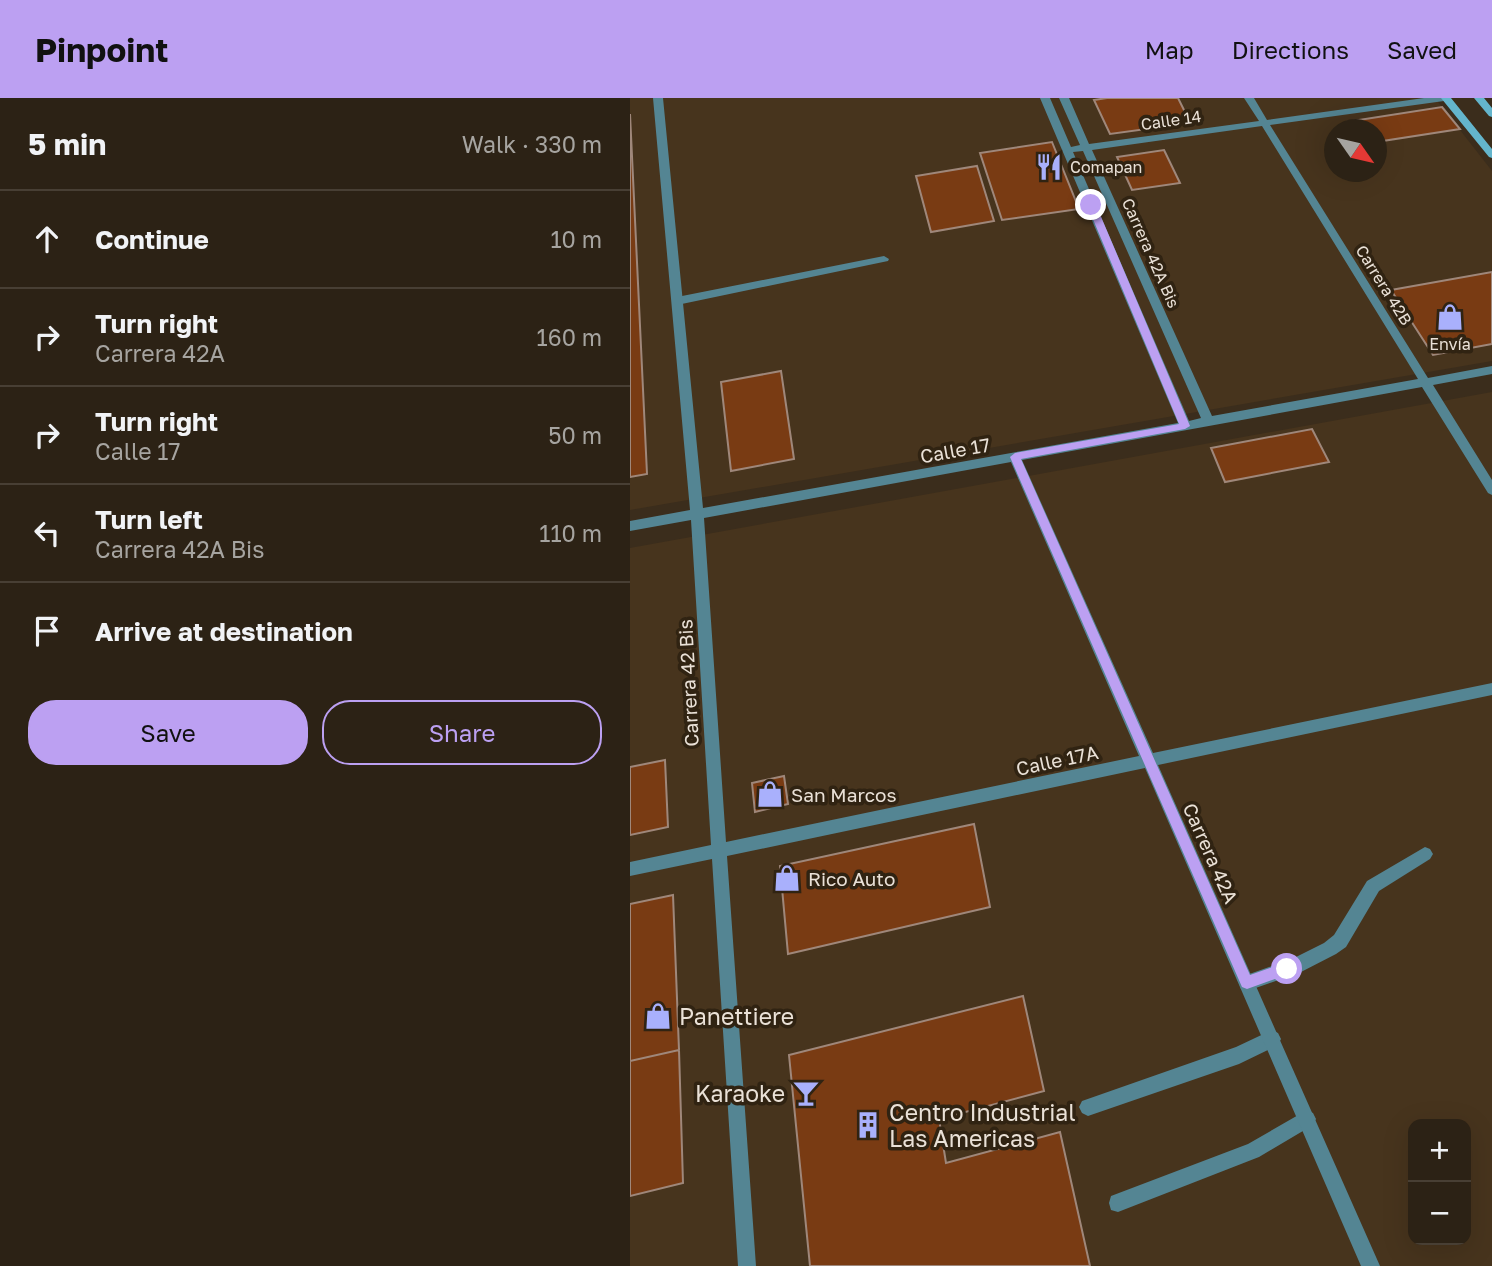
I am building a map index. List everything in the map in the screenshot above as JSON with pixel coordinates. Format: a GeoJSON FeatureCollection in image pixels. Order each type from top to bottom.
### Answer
{"type":"FeatureCollection","features":[{"type":"Feature","properties":{"kind":"street","name":"Carrera 42 Bis"},"geometry":{"type":"LineString","coordinates":[[658,98],[698,514],[747,1266]]}},
{"type":"Feature","properties":{"kind":"street","name":"Carrera 42A Bis"},"geometry":{"type":"LineString","coordinates":[[1045,98],[1185,426]]}},
{"type":"Feature","properties":{"kind":"street","name":"Carrera 42A Bis"},"geometry":{"type":"LineString","coordinates":[[1064,98],[1209,422]]}},
{"type":"Feature","properties":{"kind":"street","name":"Carrera 42B"},"geometry":{"type":"LineString","coordinates":[[1249,98],[1492,490]]}},
{"type":"Feature","properties":{"kind":"street"},"geometry":{"type":"LineString","coordinates":[[1445,98],[1492,155]]}},
{"type":"Feature","properties":{"kind":"street","name":"Calle 14"},"geometry":{"type":"LineString","coordinates":[[1068,150],[1445,98]]}},
{"type":"Feature","properties":{"kind":"street"},"geometry":{"type":"LineString","coordinates":[[1479,98],[1492,114]]}},
{"type":"Feature","properties":{"kind":"street"},"geometry":{"type":"LineString","coordinates":[[1091,205],[1111,201]]}},
{"type":"Feature","properties":{"kind":"street"},"geometry":{"type":"LineString","coordinates":[[1110,248],[1130,244]]}},
{"type":"Feature","properties":{"kind":"street"},"geometry":{"type":"LineString","coordinates":[[677,301],[884,259]]}},
{"type":"Feature","properties":{"kind":"street","name":"Calle 17"},"geometry":{"type":"LineString","coordinates":[[630,526],[1492,370]]}},
{"type":"Feature","properties":{"kind":"street","name":"Carrera 42A"},"geometry":{"type":"LineString","coordinates":[[1015,457],[1371,1266]]}},
{"type":"Feature","properties":{"kind":"street","name":"Calle 17A"},"geometry":{"type":"LineString","coordinates":[[630,869],[1492,689]]}},
{"type":"Feature","properties":{"kind":"street"},"geometry":{"type":"LineString","coordinates":[[1247,983],[1287,969],[1333,947],[1340,941],[1373,886],[1425,854]]}},
{"type":"Feature","properties":{"kind":"street"},"geometry":{"type":"LineString","coordinates":[[1088,1107],[1239,1055],[1272,1039]]}},
{"type":"Feature","properties":{"kind":"street"},"geometry":{"type":"LineString","coordinates":[[1118,1203],[1253,1151],[1307,1119]]}},
{"type":"Feature","properties":{"kind":"shaded area"},"geometry":{"type":"Polygon","coordinates":[[[630,98],[1435,98],[1492,171],[1492,361],[630,510],[630,98]]]}},
{"type":"Feature","properties":{"kind":"shaded area"},"geometry":{"type":"Polygon","coordinates":[[[1492,392],[1492,1266],[630,1266],[630,548],[1492,392]]]}},
{"type":"Feature","properties":{"kind":"building"},"geometry":{"type":"Polygon","coordinates":[[[1178,98],[1187,116],[1172,118],[1176,125],[1110,134],[1094,100],[1178,98]]]}},
{"type":"Feature","properties":{"kind":"building"},"geometry":{"type":"Polygon","coordinates":[[[1442,107],[1460,129],[1387,140],[1387,119],[1365,119],[1442,107]]]}},
{"type":"Feature","properties":{"kind":"building"},"geometry":{"type":"Polygon","coordinates":[[[630,114],[647,474],[630,477],[630,114]]]}},
{"type":"Feature","properties":{"kind":"building"},"geometry":{"type":"Polygon","coordinates":[[[1052,142],[1079,209],[1002,220],[980,153],[1052,142]]]}},
{"type":"Feature","properties":{"kind":"building"},"geometry":{"type":"Polygon","coordinates":[[[1164,150],[1180,183],[1132,190],[1117,157],[1164,150]]]}},
{"type":"Feature","properties":{"kind":"building"},"geometry":{"type":"Polygon","coordinates":[[[977,166],[994,221],[931,232],[916,176],[977,166]]]}},
{"type":"Feature","properties":{"kind":"building","name":"Envía"},"geometry":{"type":"Polygon","coordinates":[[[1492,272],[1492,344],[1433,355],[1391,290],[1492,272]]]}},
{"type":"Feature","properties":{"kind":"building"},"geometry":{"type":"Polygon","coordinates":[[[781,371],[794,459],[731,471],[721,382],[781,371]]]}},
{"type":"Feature","properties":{"kind":"building"},"geometry":{"type":"Polygon","coordinates":[[[1312,429],[1329,462],[1225,482],[1211,448],[1312,429]]]}},
{"type":"Feature","properties":{"kind":"building"},"geometry":{"type":"Polygon","coordinates":[[[665,760],[668,827],[630,835],[630,767],[665,760]]]}},
{"type":"Feature","properties":{"kind":"building","name":"San Marcos"},"geometry":{"type":"Polygon","coordinates":[[[784,776],[788,804],[755,812],[752,783],[784,776]]]}},
{"type":"Feature","properties":{"kind":"building"},"geometry":{"type":"Polygon","coordinates":[[[974,824],[990,907],[788,954],[780,866],[974,824]]]}},
{"type":"Feature","properties":{"kind":"building"},"geometry":{"type":"Polygon","coordinates":[[[673,895],[679,1050],[630,1061],[630,904],[673,895]]]}},
{"type":"Feature","properties":{"kind":"building","name":"Centro Industrial Las Americas"},"geometry":{"type":"Polygon","coordinates":[[[1023,996],[1044,1091],[939,1119],[946,1163],[1060,1132],[1090,1266],[810,1266],[789,1055],[1023,996]]]}},
{"type":"Feature","properties":{"kind":"building"},"geometry":{"type":"Polygon","coordinates":[[[679,1050],[683,1183],[630,1196],[630,1061],[679,1050]]]}},
{"type":"Feature","properties":{"kind":"place","name":"Comapan"},"geometry":{"type":"Point","coordinates":[1049,167]}},
{"type":"Feature","properties":{"kind":"place","name":"Envía"},"geometry":{"type":"Point","coordinates":[1450,317]}},
{"type":"Feature","properties":{"kind":"place","name":"San Marcos"},"geometry":{"type":"Point","coordinates":[770,794]}},
{"type":"Feature","properties":{"kind":"place","name":"Rico Auto"},"geometry":{"type":"Point","coordinates":[787,878]}},
{"type":"Feature","properties":{"kind":"place","name":"Panettiere"},"geometry":{"type":"Point","coordinates":[658,1016]}},
{"type":"Feature","properties":{"kind":"place","name":"Karaoke"},"geometry":{"type":"Point","coordinates":[806,1093]}},
{"type":"Feature","properties":{"kind":"place","name":"Centro Industrial Las Americas"},"geometry":{"type":"Point","coordinates":[868,1125]}},
{"type":"Feature","properties":{"kind":"route"},"geometry":{"type":"LineString","coordinates":[[1091,205],[1185,426],[1015,457],[1247,983],[1287,969]]}}]}
